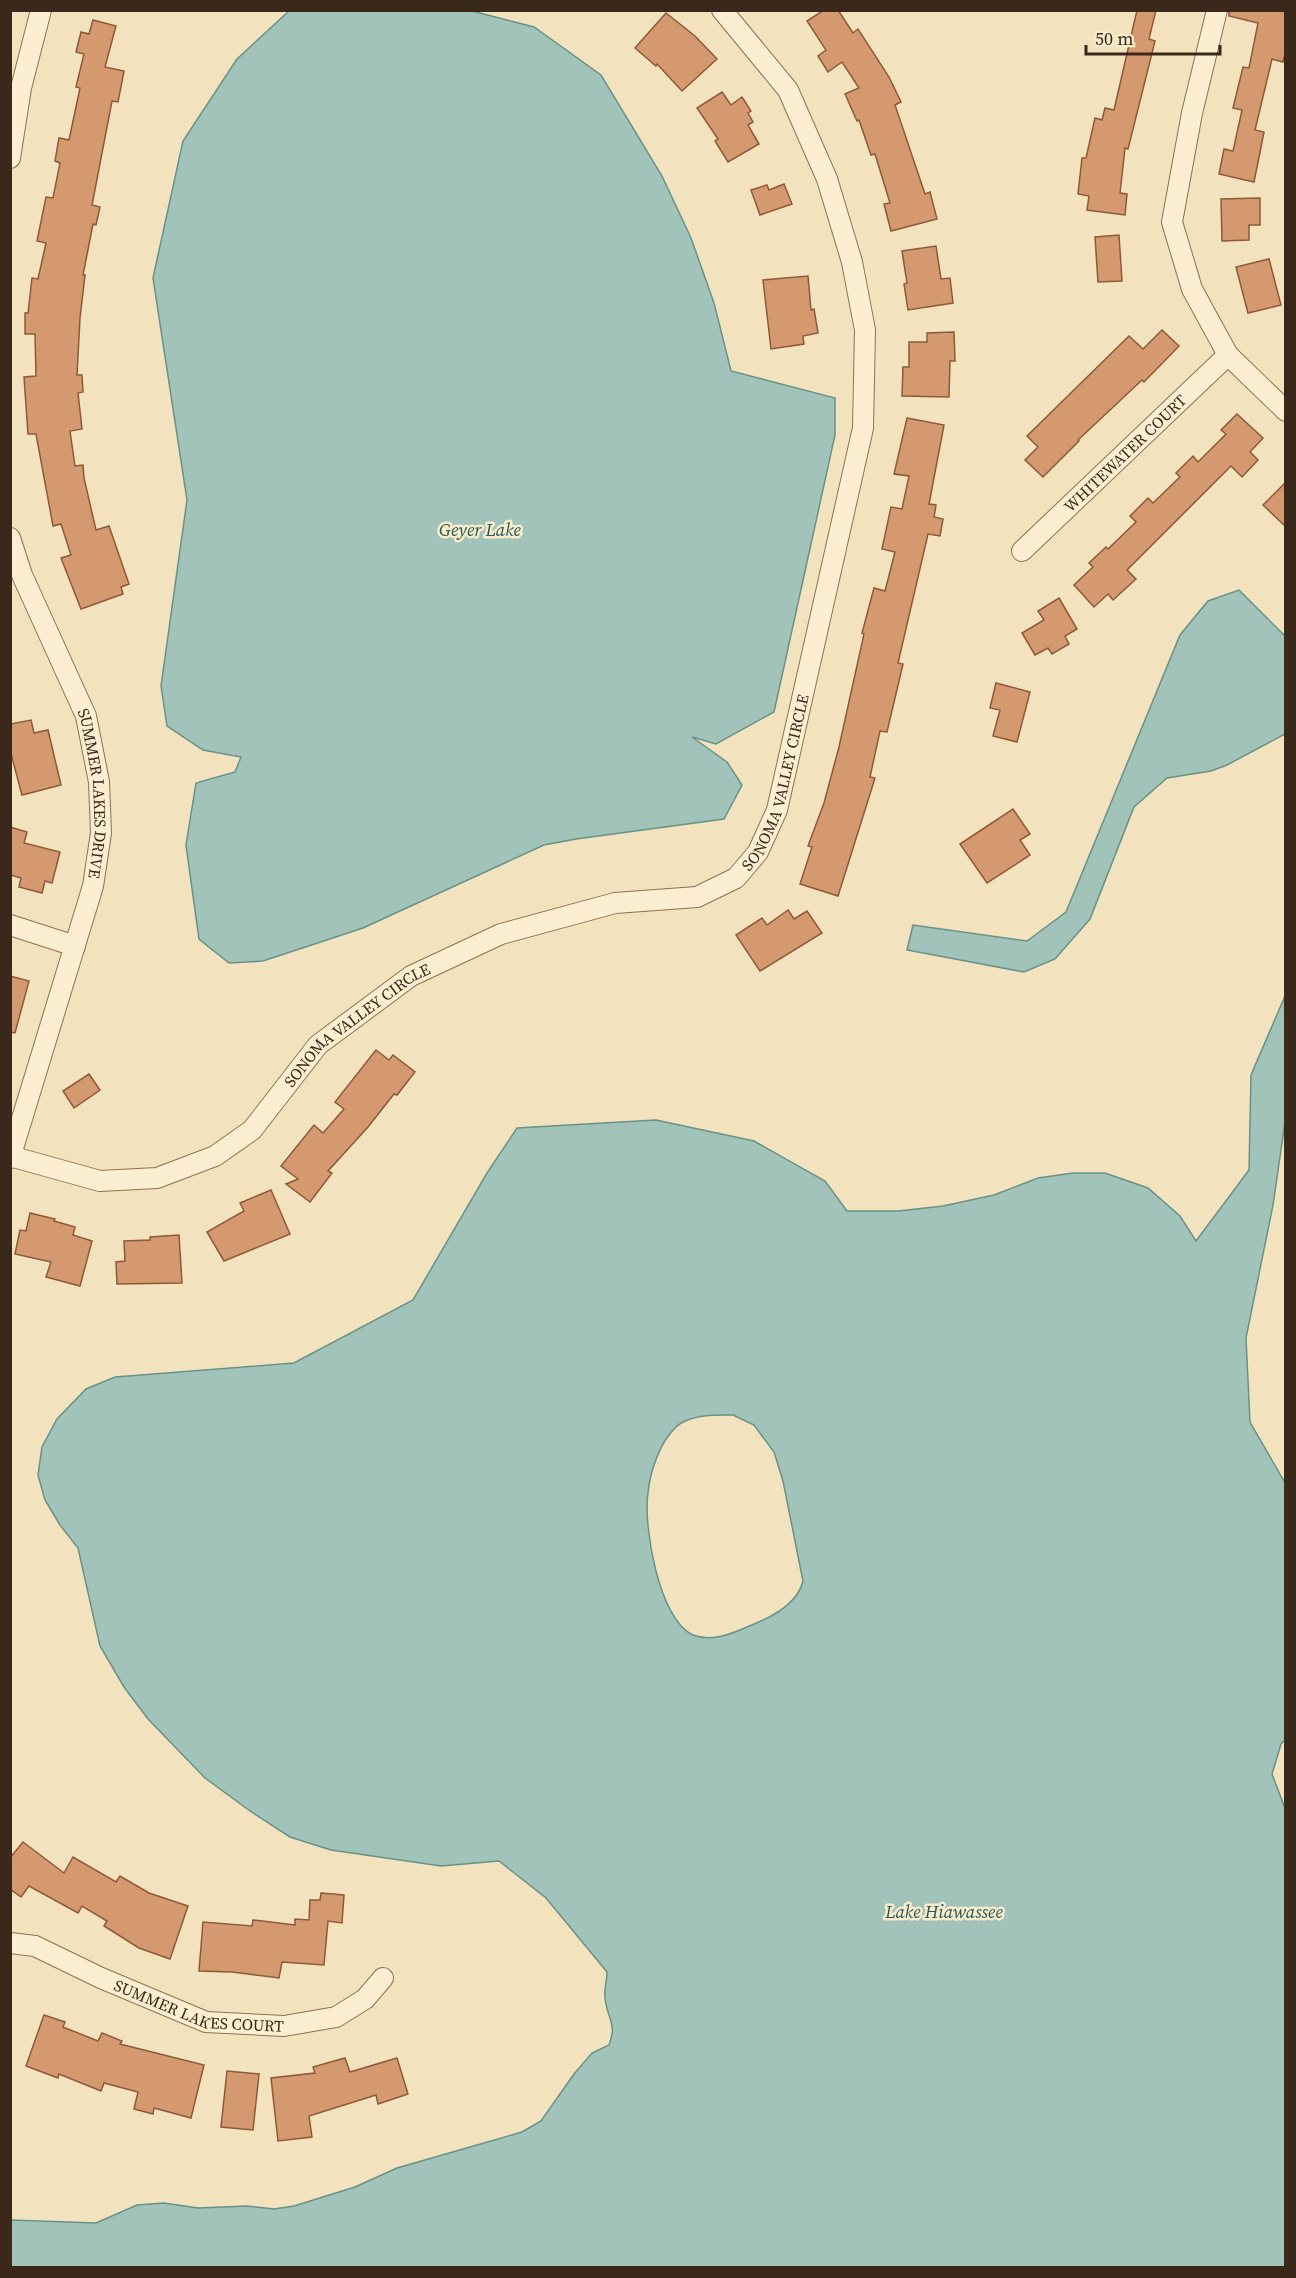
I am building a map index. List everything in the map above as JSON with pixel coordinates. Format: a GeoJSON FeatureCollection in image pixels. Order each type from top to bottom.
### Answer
{"type":"FeatureCollection","features":[{"type":"Feature","properties":{"kind":"street"},"geometry":{"type":"LineString","coordinates":[[10,158],[16,86],[41,10]]}},
{"type":"Feature","properties":{"kind":"street","name":"SONOMA VALLEY CIRCLE"},"geometry":{"type":"LineString","coordinates":[[11,1157],[100,1181],[157,1178],[215,1156],[252,1130],[318,1045],[411,976],[501,934],[615,903],[697,897],[736,878],[758,852],[777,810],[863,428],[865,330],[852,262],[827,179],[788,90],[722,10]]}},
{"type":"Feature","properties":{"kind":"street"},"geometry":{"type":"LineString","coordinates":[[1218,10],[1192,113],[1172,222],[1192,289],[1228,355],[1286,411]]}},
{"type":"Feature","properties":{"kind":"street","name":"WHITEWATER COURT"},"geometry":{"type":"LineString","coordinates":[[1022,551],[1228,355]]}},
{"type":"Feature","properties":{"kind":"street","name":"SUMMER LAKES DRIVE"},"geometry":{"type":"LineString","coordinates":[[10,538],[16,576],[86,716],[99,782],[101,833],[93,886],[11,1157]]}},
{"type":"Feature","properties":{"kind":"street"},"geometry":{"type":"LineString","coordinates":[[10,925],[75,946]]}},
{"type":"Feature","properties":{"kind":"street","name":"SUMMER LAKES COURT"},"geometry":{"type":"LineString","coordinates":[[10,1943],[35,1946],[101,1978],[207,2022],[284,2026],[336,2017],[365,1999],[383,1978]]}},
{"type":"Feature","properties":{"kind":"water","name":"Geyer Lake"},"geometry":{"type":"Polygon","coordinates":[[[289,11],[472,11],[534,27],[601,75],[662,176],[691,238],[714,303],[731,371],[835,398],[835,435],[774,712],[716,744],[692,737],[727,762],[742,785],[724,819],[544,845],[363,928],[263,961],[229,963],[199,939],[186,845],[196,783],[235,772],[241,757],[203,750],[167,726],[161,686],[187,500],[153,278],[183,141],[237,59],[289,11]]]}},
{"type":"Feature","properties":{"kind":"water"},"geometry":{"type":"Polygon","coordinates":[[[1239,590],[1285,636],[1285,734],[1211,771],[1167,778],[1134,807],[1090,919],[1055,959],[1024,972],[907,950],[913,925],[1027,941],[1066,912],[1180,635],[1208,601],[1239,590]]]}},
{"type":"Feature","properties":{"kind":"water","name":"Lake Hiawassee"},"geometry":{"type":"Polygon","coordinates":[[[1285,996],[1285,1122],[1273,1205],[1246,1338],[1250,1422],[1285,1483],[1286,1739],[1281,1744],[1272,1774],[1286,1811],[1285,2267],[11,2267],[11,2220],[96,2223],[137,2205],[164,2203],[198,2208],[247,2206],[274,2209],[294,2206],[355,2187],[397,2168],[522,2132],[541,2121],[592,2053],[609,2045],[612,2031],[605,1997],[607,1972],[546,1898],[499,1861],[441,1866],[331,1850],[290,1837],[205,1778],[148,1719],[124,1687],[100,1646],[78,1548],[60,1525],[45,1500],[38,1475],[42,1447],[57,1419],[86,1389],[115,1377],[294,1363],[413,1300],[487,1173],[517,1128],[656,1120],[754,1141],[825,1181],[847,1211],[898,1211],[943,1206],[994,1195],[1038,1178],[1073,1173],[1105,1173],[1148,1188],[1180,1216],[1196,1241],[1249,1170],[1251,1075],[1285,996]],[[733,1415],[703,1416],[688,1420],[670,1433],[657,1457],[651,1476],[647,1508],[648,1527],[656,1571],[671,1611],[681,1626],[693,1635],[708,1638],[724,1636],[769,1617],[791,1602],[803,1581],[783,1481],[774,1452],[754,1425],[733,1415]]]}},
{"type":"Feature","properties":{"kind":"building"},"geometry":{"type":"Polygon","coordinates":[[[824,10],[838,10],[853,33],[858,29],[889,77],[901,102],[895,105],[925,194],[930,192],[937,219],[891,231],[884,204],[890,203],[875,154],[871,155],[859,120],[857,121],[845,94],[859,88],[842,62],[828,72],[818,56],[826,50],[807,21],[824,10]]]}},
{"type":"Feature","properties":{"kind":"building"},"geometry":{"type":"Polygon","coordinates":[[[1137,10],[1156,10],[1149,39],[1155,41],[1128,149],[1125,148],[1120,193],[1127,194],[1125,215],[1087,210],[1089,196],[1078,194],[1082,158],[1086,158],[1095,118],[1102,120],[1105,108],[1114,110],[1137,10]]]}},
{"type":"Feature","properties":{"kind":"building"},"geometry":{"type":"Polygon","coordinates":[[[1229,10],[1286,10],[1286,49],[1283,62],[1272,59],[1255,130],[1264,132],[1254,182],[1219,174],[1224,149],[1233,151],[1242,110],[1233,108],[1243,67],[1249,68],[1258,23],[1229,16],[1229,10]]]}},
{"type":"Feature","properties":{"kind":"building"},"geometry":{"type":"Polygon","coordinates":[[[666,13],[695,36],[717,59],[682,91],[657,64],[656,66],[635,48],[666,13]]]}},
{"type":"Feature","properties":{"kind":"building"},"geometry":{"type":"Polygon","coordinates":[[[93,20],[116,26],[105,67],[124,71],[118,102],[112,101],[92,205],[100,207],[96,225],[93,224],[83,275],[85,275],[77,375],[82,375],[83,392],[78,393],[82,429],[70,431],[75,466],[83,465],[96,530],[109,526],[129,584],[121,587],[123,594],[81,609],[61,558],[71,555],[61,524],[53,526],[36,434],[28,434],[24,377],[36,376],[35,334],[25,334],[25,313],[28,313],[32,278],[38,279],[46,243],[37,241],[46,197],[53,198],[60,163],[55,161],[59,138],[69,140],[80,88],[76,87],[84,54],[76,52],[81,32],[89,34],[93,20]]]}},
{"type":"Feature","properties":{"kind":"building"},"geometry":{"type":"Polygon","coordinates":[[[722,92],[731,105],[742,97],[751,111],[748,113],[753,122],[748,125],[759,144],[728,162],[715,141],[718,139],[697,108],[722,92]]]}},
{"type":"Feature","properties":{"kind":"building"},"geometry":{"type":"Polygon","coordinates":[[[784,184],[792,204],[760,215],[751,190],[767,185],[769,190],[784,184]]]}},
{"type":"Feature","properties":{"kind":"building"},"geometry":{"type":"Polygon","coordinates":[[[1260,198],[1260,225],[1249,225],[1249,240],[1222,241],[1221,199],[1260,198]]]}},
{"type":"Feature","properties":{"kind":"building"},"geometry":{"type":"Polygon","coordinates":[[[1119,235],[1122,281],[1098,282],[1095,237],[1119,235]]]}},
{"type":"Feature","properties":{"kind":"building"},"geometry":{"type":"Polygon","coordinates":[[[936,246],[941,279],[950,278],[953,303],[908,310],[902,251],[936,246]]]}},
{"type":"Feature","properties":{"kind":"building"},"geometry":{"type":"Polygon","coordinates":[[[1269,259],[1281,305],[1248,313],[1236,267],[1269,259]]]}},
{"type":"Feature","properties":{"kind":"building"},"geometry":{"type":"Polygon","coordinates":[[[808,276],[811,310],[814,309],[818,333],[803,336],[804,344],[771,349],[763,280],[808,276]]]}},
{"type":"Feature","properties":{"kind":"building"},"geometry":{"type":"Polygon","coordinates":[[[1162,330],[1179,346],[1144,382],[1142,380],[1078,440],[1043,477],[1025,460],[1038,447],[1027,436],[1129,336],[1143,349],[1162,330]]]}},
{"type":"Feature","properties":{"kind":"building"},"geometry":{"type":"Polygon","coordinates":[[[954,332],[955,361],[950,361],[949,397],[902,396],[903,367],[909,367],[909,342],[927,342],[927,333],[954,332]]]}},
{"type":"Feature","properties":{"kind":"building"},"geometry":{"type":"Polygon","coordinates":[[[1237,414],[1263,438],[1250,452],[1258,460],[1242,477],[1231,466],[1127,570],[1136,579],[1113,600],[1108,594],[1094,607],[1074,585],[1093,567],[1089,563],[1106,547],[1108,549],[1136,522],[1130,516],[1148,498],[1153,503],[1180,477],[1176,473],[1193,456],[1198,462],[1226,434],[1221,430],[1237,414]]]}},
{"type":"Feature","properties":{"kind":"building"},"geometry":{"type":"Polygon","coordinates":[[[907,418],[944,425],[929,504],[936,505],[934,517],[943,519],[940,536],[928,534],[898,663],[903,664],[887,732],[880,731],[870,777],[875,778],[838,896],[800,884],[812,847],[808,846],[824,803],[839,747],[864,634],[862,633],[874,588],[885,591],[895,552],[882,549],[891,507],[902,509],[909,476],[894,474],[907,418]]]}},
{"type":"Feature","properties":{"kind":"building"},"geometry":{"type":"Polygon","coordinates":[[[1286,482],[1286,527],[1263,505],[1286,482]]]}},
{"type":"Feature","properties":{"kind":"building"},"geometry":{"type":"Polygon","coordinates":[[[1059,598],[1077,629],[1065,636],[1069,644],[1052,654],[1048,648],[1035,655],[1022,633],[1044,620],[1038,611],[1059,598]]]}},
{"type":"Feature","properties":{"kind":"building"},"geometry":{"type":"Polygon","coordinates":[[[996,683],[1030,692],[1017,742],[993,736],[1000,710],[990,708],[996,683]]]}},
{"type":"Feature","properties":{"kind":"building"},"geometry":{"type":"Polygon","coordinates":[[[31,720],[34,733],[48,730],[61,785],[22,795],[10,750],[10,724],[31,720]]]}},
{"type":"Feature","properties":{"kind":"building"},"geometry":{"type":"Polygon","coordinates":[[[1013,809],[1030,834],[1020,840],[1030,855],[987,883],[960,844],[1013,809]]]}},
{"type":"Feature","properties":{"kind":"building"},"geometry":{"type":"Polygon","coordinates":[[[10,827],[27,832],[24,843],[60,852],[52,883],[45,881],[42,893],[19,887],[21,878],[10,875],[10,827]]]}},
{"type":"Feature","properties":{"kind":"building"},"geometry":{"type":"Polygon","coordinates":[[[788,910],[794,919],[807,911],[822,933],[760,971],[736,935],[762,918],[767,925],[788,910]]]}},
{"type":"Feature","properties":{"kind":"building"},"geometry":{"type":"Polygon","coordinates":[[[10,976],[29,981],[15,1033],[10,1032],[10,976]]]}},
{"type":"Feature","properties":{"kind":"building"},"geometry":{"type":"Polygon","coordinates":[[[376,1050],[389,1060],[393,1055],[415,1072],[328,1171],[332,1173],[310,1202],[286,1184],[298,1179],[281,1166],[314,1125],[323,1133],[344,1109],[335,1102],[376,1050]]]}},
{"type":"Feature","properties":{"kind":"building"},"geometry":{"type":"Polygon","coordinates":[[[89,1074],[100,1090],[74,1108],[63,1091],[89,1074]]]}},
{"type":"Feature","properties":{"kind":"building"},"geometry":{"type":"Polygon","coordinates":[[[271,1190],[290,1234],[224,1261],[207,1232],[244,1211],[240,1203],[271,1190]]]}},
{"type":"Feature","properties":{"kind":"building"},"geometry":{"type":"Polygon","coordinates":[[[30,1213],[75,1227],[73,1235],[92,1241],[80,1286],[46,1277],[51,1262],[15,1254],[20,1230],[26,1231],[30,1213]]]}},
{"type":"Feature","properties":{"kind":"building"},"geometry":{"type":"Polygon","coordinates":[[[179,1235],[182,1283],[117,1284],[116,1262],[125,1261],[124,1241],[150,1240],[150,1237],[179,1235]]]}},
{"type":"Feature","properties":{"kind":"building"},"geometry":{"type":"Polygon","coordinates":[[[23,1842],[64,1873],[73,1857],[116,1882],[120,1876],[149,1893],[188,1906],[170,1959],[139,1948],[104,1926],[107,1921],[82,1906],[78,1913],[29,1886],[21,1897],[10,1889],[10,1858],[23,1842]]]}},
{"type":"Feature","properties":{"kind":"building"},"geometry":{"type":"Polygon","coordinates":[[[321,1893],[344,1895],[342,1923],[328,1921],[324,1965],[282,1962],[279,1978],[232,1972],[199,1971],[203,1922],[252,1926],[253,1920],[295,1925],[295,1919],[309,1920],[310,1900],[320,1900],[321,1893]]]}},
{"type":"Feature","properties":{"kind":"building"},"geometry":{"type":"Polygon","coordinates":[[[44,2015],[65,2022],[63,2027],[98,2041],[102,2033],[122,2041],[120,2044],[204,2065],[191,2118],[154,2108],[153,2114],[134,2109],[138,2092],[104,2083],[101,2091],[59,2074],[58,2078],[26,2066],[44,2015]]]}},
{"type":"Feature","properties":{"kind":"building"},"geometry":{"type":"Polygon","coordinates":[[[345,2058],[350,2072],[397,2058],[408,2094],[378,2104],[376,2095],[309,2116],[312,2137],[278,2141],[271,2078],[315,2073],[313,2067],[345,2058]]]}},
{"type":"Feature","properties":{"kind":"building"},"geometry":{"type":"Polygon","coordinates":[[[227,2071],[259,2074],[253,2130],[221,2127],[227,2071]]]}}]}
